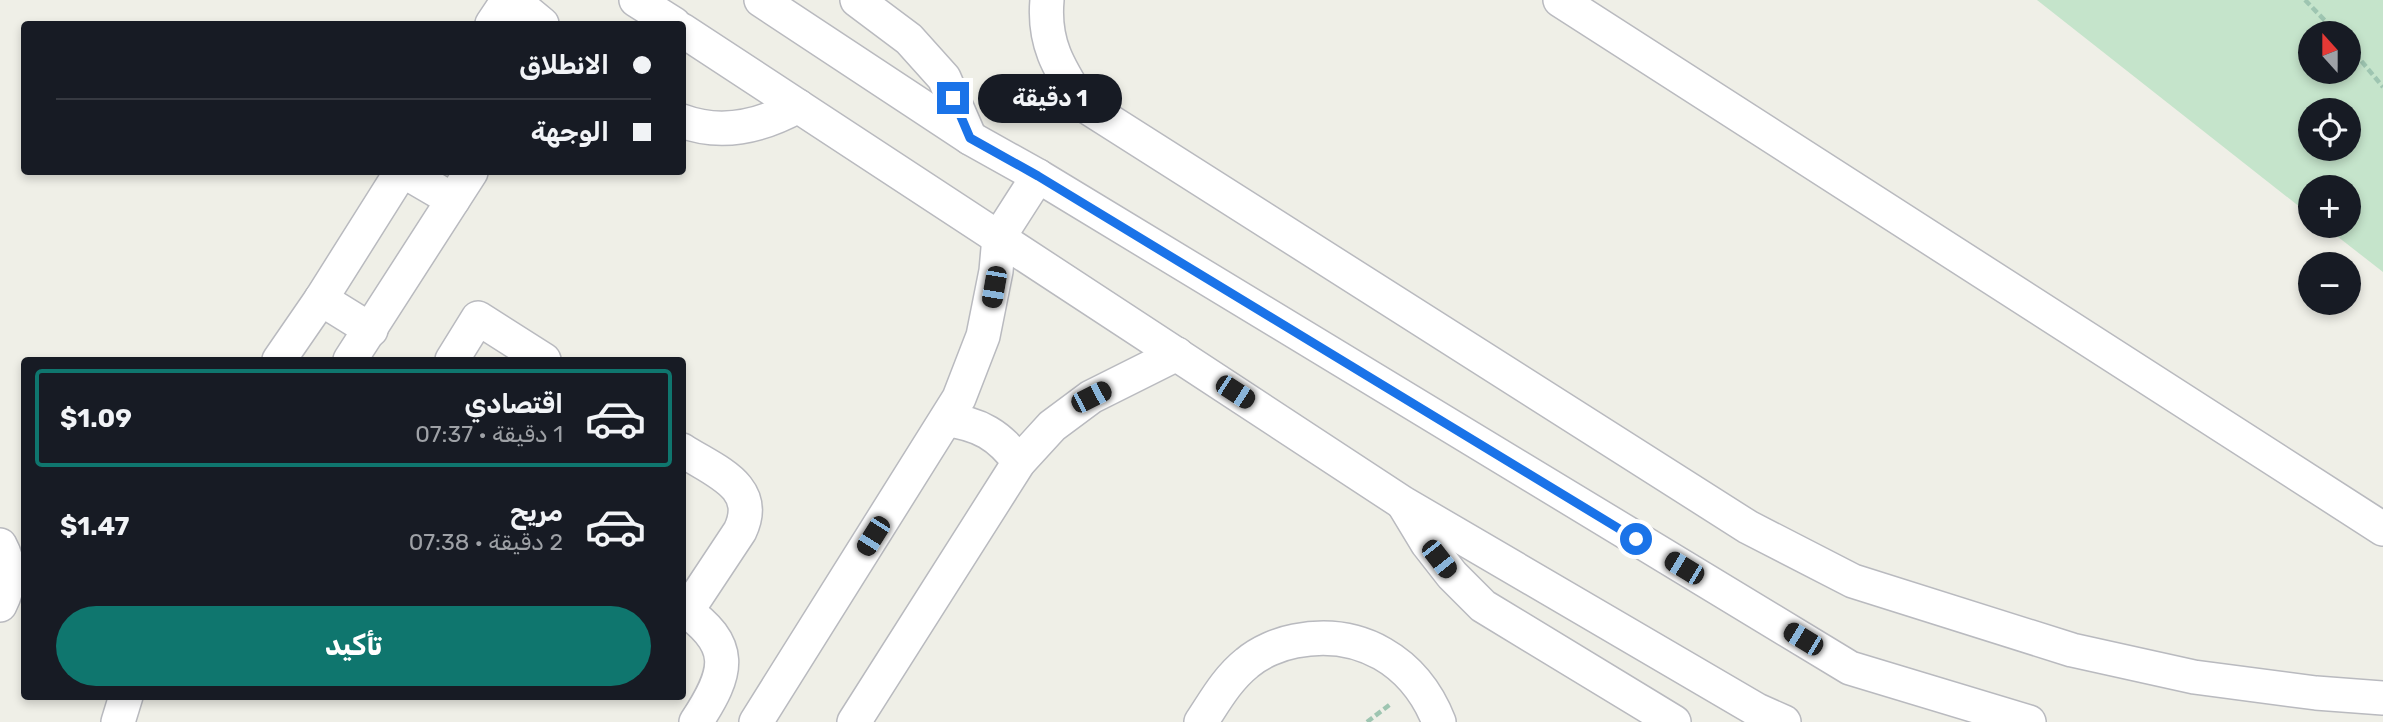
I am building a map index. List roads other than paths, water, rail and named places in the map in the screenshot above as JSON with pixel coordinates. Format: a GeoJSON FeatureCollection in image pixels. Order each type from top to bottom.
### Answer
{"type":"FeatureCollection","features":[{"type":"Feature","properties":{"kind":"street"},"geometry":{"type":"LineString","coordinates":[[494,21],[508,0]]}},
{"type":"Feature","properties":{"kind":"street"},"geometry":{"type":"LineString","coordinates":[[513,0],[538,21]]}},
{"type":"Feature","properties":{"kind":"street"},"geometry":{"type":"LineString","coordinates":[[636,0],[669,21]]}},
{"type":"Feature","properties":{"kind":"street"},"geometry":{"type":"LineString","coordinates":[[761,0],[970,138],[1038,176],[1850,668],[2029,722]]}},
{"type":"Feature","properties":{"kind":"street"},"geometry":{"type":"LineString","coordinates":[[857,0],[909,39],[943,78],[970,138]]}},
{"type":"Feature","properties":{"kind":"street"},"geometry":{"type":"LineString","coordinates":[[1047,0],[1045,22],[1057,65],[1081,103],[1748,527],[1853,581],[2072,650],[2194,677],[2316,693],[2383,698]]}},
{"type":"Feature","properties":{"kind":"street"},"geometry":{"type":"LineString","coordinates":[[1560,0],[2383,529]]}},
{"type":"Feature","properties":{"kind":"street"},"geometry":{"type":"LineString","coordinates":[[686,33],[1403,503],[1757,710],[1784,722]]}},
{"type":"Feature","properties":{"kind":"street"},"geometry":{"type":"LineString","coordinates":[[686,122],[706,127],[754,126],[798,106]]}},
{"type":"Feature","properties":{"kind":"street"},"geometry":{"type":"LineString","coordinates":[[281,357],[401,175]]}},
{"type":"Feature","properties":{"kind":"street"},"geometry":{"type":"LineString","coordinates":[[408,175],[453,200]]}},
{"type":"Feature","properties":{"kind":"street"},"geometry":{"type":"LineString","coordinates":[[321,299],[363,350],[469,175]]}},
{"type":"Feature","properties":{"kind":"street"},"geometry":{"type":"LineString","coordinates":[[756,722],[946,420],[963,388],[984,336],[996,271],[999,237],[1038,176]]}},
{"type":"Feature","properties":{"kind":"street"},"geometry":{"type":"LineString","coordinates":[[454,357],[478,318],[539,357]]}},
{"type":"Feature","properties":{"kind":"street"},"geometry":{"type":"LineString","coordinates":[[854,722],[1019,462],[1052,426],[1091,397],[1177,354]]}},
{"type":"Feature","properties":{"kind":"street"},"geometry":{"type":"LineString","coordinates":[[946,420],[964,422],[988,432],[1009,448],[1019,462]]}},
{"type":"Feature","properties":{"kind":"street"},"geometry":{"type":"LineString","coordinates":[[686,453],[737,485],[744,495],[747,507],[746,519],[740,531],[686,608]]}},
{"type":"Feature","properties":{"kind":"street"},"geometry":{"type":"LineString","coordinates":[[1403,503],[1427,542],[1452,575],[1483,606],[1674,722]]}},
{"type":"Feature","properties":{"kind":"street"},"geometry":{"type":"LineString","coordinates":[[9,544],[9,603]]}},
{"type":"Feature","properties":{"kind":"street"},"geometry":{"type":"LineString","coordinates":[[686,610],[708,628],[721,655],[720,681],[696,722]]}},
{"type":"Feature","properties":{"kind":"street"},"geometry":{"type":"LineString","coordinates":[[1201,722],[1222,689],[1248,662],[1281,644],[1318,636],[1356,641],[1390,657],[1418,683],[1439,722]]}},
{"type":"Feature","properties":{"kind":"street"},"geometry":{"type":"LineString","coordinates":[[118,722],[125,700]]}}]}
